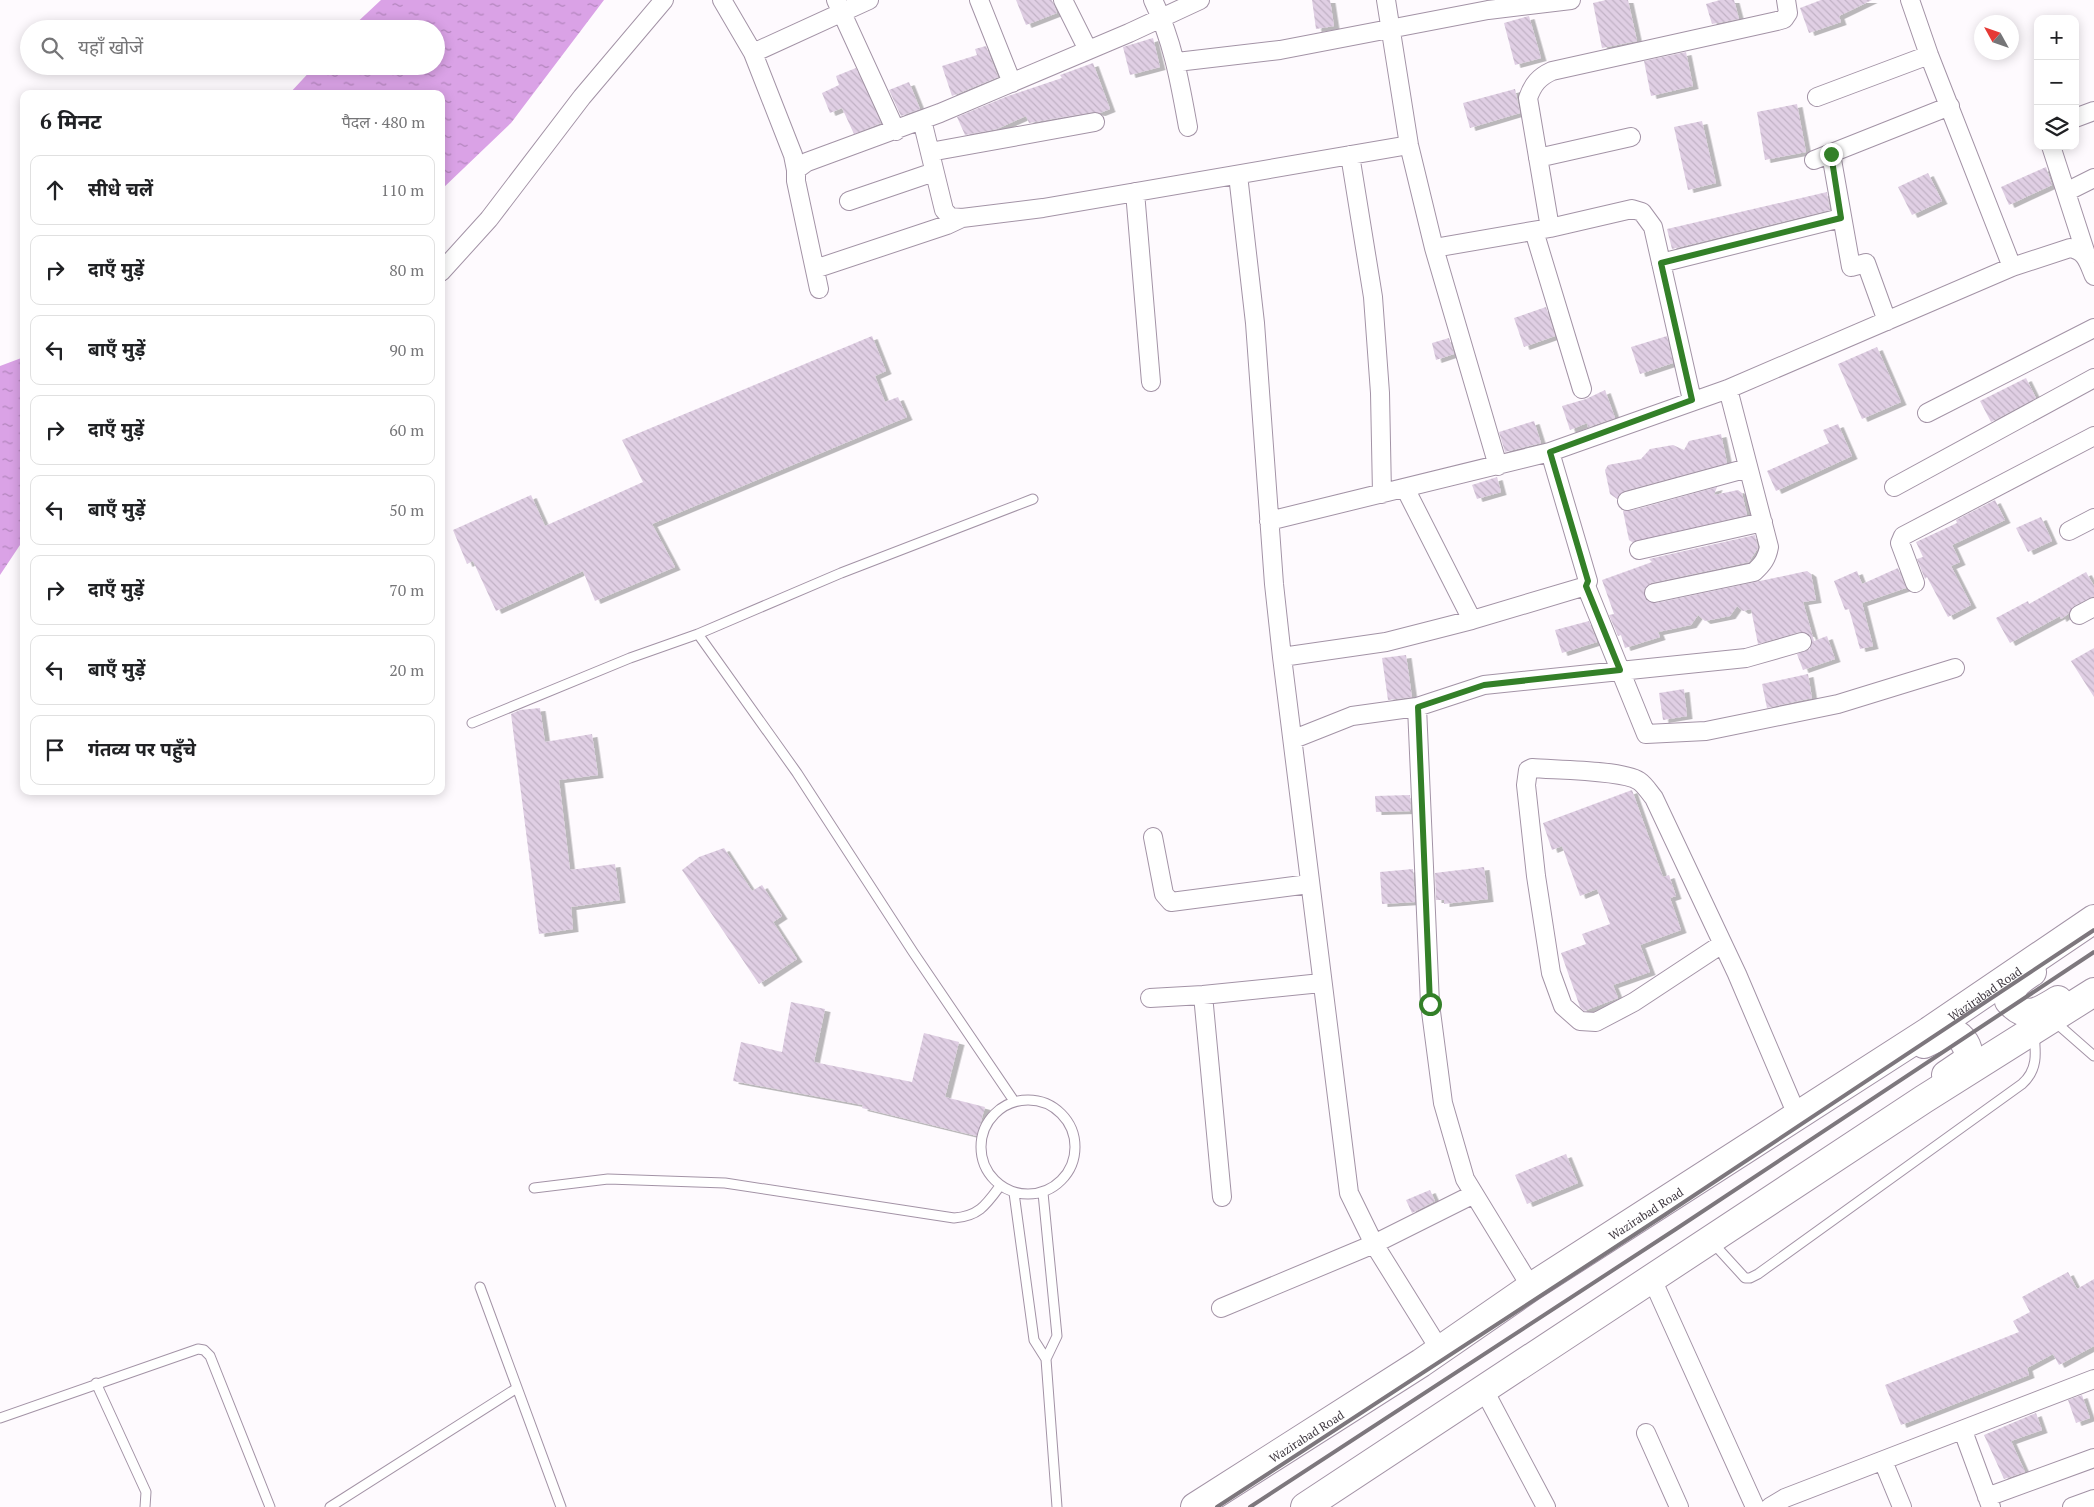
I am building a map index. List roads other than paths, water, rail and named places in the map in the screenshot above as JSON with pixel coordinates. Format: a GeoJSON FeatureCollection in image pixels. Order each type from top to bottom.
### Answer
{"type":"FeatureCollection","features":[{"type":"Feature","properties":{"kind":"highway","name":"Wazirabad Road"},"geometry":{"type":"LineString","coordinates":[[1195,1507],[1440,1350],[1531,1287],[1899,1050],[2094,920]]}},
{"type":"Feature","properties":{"kind":"highway"},"geometry":{"type":"LineString","coordinates":[[2056,946],[2048,963],[2018,981],[2010,990],[2010,1001],[2019,1012],[2030,1014],[2042,1010],[2076,989],[2094,992]]}},
{"type":"Feature","properties":{"kind":"highway"},"geometry":{"type":"LineString","coordinates":[[1305,1507],[1924,1099],[2094,992]]}},
{"type":"Feature","properties":{"kind":"highway"},"geometry":{"type":"LineString","coordinates":[[1899,1050],[1911,1051],[1944,1032],[1951,1031],[1962,1038],[1969,1053],[1968,1060],[1931,1084],[1924,1099]]}},
{"type":"Feature","properties":{"kind":"street"},"geometry":{"type":"LineString","coordinates":[[445,268],[489,219],[582,97],[664,0]]}},
{"type":"Feature","properties":{"kind":"street"},"geometry":{"type":"LineString","coordinates":[[722,0],[753,53],[793,155],[796,181],[819,289]]}},
{"type":"Feature","properties":{"kind":"street"},"geometry":{"type":"LineString","coordinates":[[753,53],[839,6],[868,0]]}},
{"type":"Feature","properties":{"kind":"street"},"geometry":{"type":"LineString","coordinates":[[980,0],[1012,83]]}},
{"type":"Feature","properties":{"kind":"street"},"geometry":{"type":"LineString","coordinates":[[1063,0],[1088,50]]}},
{"type":"Feature","properties":{"kind":"street"},"geometry":{"type":"LineString","coordinates":[[1154,0],[1162,17],[1176,62],[1188,127]]}},
{"type":"Feature","properties":{"kind":"street"},"geometry":{"type":"LineString","coordinates":[[796,170],[807,162],[896,131],[1012,83],[1200,0]]}},
{"type":"Feature","properties":{"kind":"street"},"geometry":{"type":"LineString","coordinates":[[1386,0],[1410,145],[1434,248],[1498,466]]}},
{"type":"Feature","properties":{"kind":"street"},"geometry":{"type":"LineString","coordinates":[[1176,62],[1280,50],[1488,10],[1571,0]]}},
{"type":"Feature","properties":{"kind":"street"},"geometry":{"type":"LineString","coordinates":[[1582,389],[1542,230],[1538,158],[1528,98],[1532,87],[1541,76],[1552,71],[1784,19],[1788,13],[1786,0]]}},
{"type":"Feature","properties":{"kind":"street"},"geometry":{"type":"LineString","coordinates":[[1910,0],[1929,55],[2012,267]]}},
{"type":"Feature","properties":{"kind":"street"},"geometry":{"type":"LineString","coordinates":[[839,6],[896,131]]}},
{"type":"Feature","properties":{"kind":"street"},"geometry":{"type":"LineString","coordinates":[[1817,97],[1929,55]]}},
{"type":"Feature","properties":{"kind":"street"},"geometry":{"type":"LineString","coordinates":[[1814,160],[1950,106]]}},
{"type":"Feature","properties":{"kind":"street"},"geometry":{"type":"LineString","coordinates":[[2079,117],[2094,111]]}},
{"type":"Feature","properties":{"kind":"street"},"geometry":{"type":"LineString","coordinates":[[922,120],[946,214],[950,217],[962,218],[1043,208],[1410,145]]}},
{"type":"Feature","properties":{"kind":"street"},"geometry":{"type":"LineString","coordinates":[[930,152],[1095,122]]}},
{"type":"Feature","properties":{"kind":"street"},"geometry":{"type":"LineString","coordinates":[[1538,158],[1631,137]]}},
{"type":"Feature","properties":{"kind":"street"},"geometry":{"type":"LineString","coordinates":[[2052,150],[2094,276]]}},
{"type":"Feature","properties":{"kind":"street"},"geometry":{"type":"LineString","coordinates":[[1831,154],[1841,218],[1852,267],[1866,263],[1887,321]]}},
{"type":"Feature","properties":{"kind":"street"},"geometry":{"type":"LineString","coordinates":[[1350,155],[1373,297],[1380,393],[1382,494]]}},
{"type":"Feature","properties":{"kind":"street"},"geometry":{"type":"LineString","coordinates":[[849,201],[934,172]]}},
{"type":"Feature","properties":{"kind":"street"},"geometry":{"type":"LineString","coordinates":[[1238,174],[1255,323],[1282,657],[1294,739],[1309,884],[1349,1193],[1374,1244],[1440,1350]]}},
{"type":"Feature","properties":{"kind":"street"},"geometry":{"type":"LineString","coordinates":[[2066,192],[2094,178]]}},
{"type":"Feature","properties":{"kind":"street"},"geometry":{"type":"LineString","coordinates":[[1135,192],[1151,382]]}},
{"type":"Feature","properties":{"kind":"street"},"geometry":{"type":"LineString","coordinates":[[1434,248],[1542,230],[1632,209],[1642,212],[1653,227],[1692,400]]}},
{"type":"Feature","properties":{"kind":"street"},"geometry":{"type":"LineString","coordinates":[[815,269],[947,225],[962,218]]}},
{"type":"Feature","properties":{"kind":"street"},"geometry":{"type":"LineString","coordinates":[[1661,263],[1841,218]]}},
{"type":"Feature","properties":{"kind":"street"},"geometry":{"type":"LineString","coordinates":[[1270,521],[1550,452],[1692,400],[1728,389],[2012,267],[2070,248],[2080,250],[2087,258]]}},
{"type":"Feature","properties":{"kind":"street"},"geometry":{"type":"LineString","coordinates":[[1927,413],[2094,328]]}},
{"type":"Feature","properties":{"kind":"street"},"geometry":{"type":"LineString","coordinates":[[1894,486],[2094,378]]}},
{"type":"Feature","properties":{"kind":"street"},"geometry":{"type":"LineString","coordinates":[[1654,593],[1754,572],[1762,565],[1767,556],[1769,547],[1728,389]]}},
{"type":"Feature","properties":{"kind":"street"},"geometry":{"type":"LineString","coordinates":[[1915,584],[1900,543],[1903,536],[2094,436]]}},
{"type":"Feature","properties":{"kind":"street"},"geometry":{"type":"LineString","coordinates":[[1550,452],[1588,581],[1586,586],[1646,734],[1706,731],[1838,704],[1955,668]]}},
{"type":"Feature","properties":{"kind":"street"},"geometry":{"type":"LineString","coordinates":[[1626,501],[1748,468]]}},
{"type":"Feature","properties":{"kind":"street"},"geometry":{"type":"LineString","coordinates":[[1405,488],[1472,620]]}},
{"type":"Feature","properties":{"kind":"street"},"geometry":{"type":"LineString","coordinates":[[2069,531],[2094,518]]}},
{"type":"Feature","properties":{"kind":"street"},"geometry":{"type":"LineString","coordinates":[[1639,550],[1763,522]]}},
{"type":"Feature","properties":{"kind":"street"},"geometry":{"type":"LineString","coordinates":[[1282,657],[1386,642],[1472,620],[1586,586]]}},
{"type":"Feature","properties":{"kind":"street"},"geometry":{"type":"LineString","coordinates":[[1294,739],[1352,716],[1418,707],[1484,685],[1746,658],[1802,642]]}},
{"type":"Feature","properties":{"kind":"street"},"geometry":{"type":"LineString","coordinates":[[1418,707],[1430,1004],[1443,1103],[1465,1179],[1531,1287]]}},
{"type":"Feature","properties":{"kind":"street"},"geometry":{"type":"LineString","coordinates":[[1722,944],[1634,1002],[1596,1022],[1580,1021],[1563,1006],[1550,965],[1536,876],[1526,785],[1528,770],[1532,768],[1623,775],[1638,780],[1654,798],[1722,944],[1797,1115]]}},
{"type":"Feature","properties":{"kind":"street"},"geometry":{"type":"LineString","coordinates":[[1153,837],[1164,894],[1171,902],[1309,884]]}},
{"type":"Feature","properties":{"kind":"street"},"geometry":{"type":"LineString","coordinates":[[1150,998],[1203,995],[1321,983]]}},
{"type":"Feature","properties":{"kind":"street"},"geometry":{"type":"LineString","coordinates":[[1203,995],[1222,1197]]}},
{"type":"Feature","properties":{"kind":"street"},"geometry":{"type":"LineString","coordinates":[[1221,1308],[1374,1244],[1474,1194]]}},
{"type":"Feature","properties":{"kind":"street"},"geometry":{"type":"LineString","coordinates":[[1652,1280],[1755,1507]]}},
{"type":"Feature","properties":{"kind":"street"},"geometry":{"type":"LineString","coordinates":[[1770,1507],[1787,1502],[1884,1461],[2094,1379]]}},
{"type":"Feature","properties":{"kind":"street"},"geometry":{"type":"LineString","coordinates":[[1484,1390],[1546,1507]]}},
{"type":"Feature","properties":{"kind":"street"},"geometry":{"type":"LineString","coordinates":[[1963,1431],[1989,1502],[2094,1458]]}},
{"type":"Feature","properties":{"kind":"street"},"geometry":{"type":"LineString","coordinates":[[1646,1433],[1679,1507]]}},
{"type":"Feature","properties":{"kind":"street"},"geometry":{"type":"LineString","coordinates":[[1884,1461],[1902,1507]]}},
{"type":"Feature","properties":{"kind":"street"},"geometry":{"type":"LineString","coordinates":[[2072,1507],[2094,1499]]}},
{"type":"Feature","properties":{"kind":"lane"},"geometry":{"type":"LineString","coordinates":[[472,723],[630,658],[698,634],[841,573],[1033,499]]}},
{"type":"Feature","properties":{"kind":"lane"},"geometry":{"type":"LineString","coordinates":[[698,634],[797,773],[913,952],[1014,1101]]}},
{"type":"Feature","properties":{"kind":"lane"},"geometry":{"type":"LineString","coordinates":[[1712,1240],[1745,1278],[1750,1278],[2028,1079],[2037,1058],[2042,1025],[2094,1056]]}},
{"type":"Feature","properties":{"kind":"lane"},"geometry":{"type":"LineString","coordinates":[[1035,1099],[1055,1106],[1070,1122],[1076,1142],[1074,1163],[1061,1180],[1043,1192],[1030,1195],[1014,1193],[1000,1186],[986,1170],[980,1150],[983,1129],[996,1111],[1014,1101],[1035,1099]]}},
{"type":"Feature","properties":{"kind":"lane"},"geometry":{"type":"LineString","coordinates":[[534,1188],[608,1179],[725,1183],[954,1218],[969,1217],[979,1211],[987,1204],[1000,1186]]}},
{"type":"Feature","properties":{"kind":"lane"},"geometry":{"type":"LineString","coordinates":[[1043,1192],[1056,1336],[1046,1359],[1057,1507]]}},
{"type":"Feature","properties":{"kind":"lane"},"geometry":{"type":"LineString","coordinates":[[1014,1193],[1034,1340],[1046,1359]]}},
{"type":"Feature","properties":{"kind":"lane"},"geometry":{"type":"LineString","coordinates":[[480,1287],[561,1507]]}},
{"type":"Feature","properties":{"kind":"lane"},"geometry":{"type":"LineString","coordinates":[[0,1418],[96,1383],[198,1349],[204,1350],[210,1356],[270,1507]]}},
{"type":"Feature","properties":{"kind":"lane"},"geometry":{"type":"LineString","coordinates":[[96,1383],[146,1492],[145,1507]]}},
{"type":"Feature","properties":{"kind":"lane"},"geometry":{"type":"LineString","coordinates":[[330,1507],[517,1388]]}},
{"type":"Feature","properties":{"kind":"water"},"geometry":{"type":"Polygon","coordinates":[[[381,0],[604,0],[511,123],[445,186],[445,90],[293,90],[307,75],[445,75],[445,20],[360,20],[381,0]]]}},
{"type":"Feature","properties":{"kind":"water"},"geometry":{"type":"Polygon","coordinates":[[[20,358],[20,545],[0,575],[0,366],[20,358]]]}},
{"type":"Feature","properties":{"kind":"railway"},"geometry":{"type":"LineString","coordinates":[[1217,1507],[1666,1214],[2094,930]]}},
{"type":"Feature","properties":{"kind":"railway"},"geometry":{"type":"LineString","coordinates":[[1250,1507],[1676,1229],[2094,952]]}}]}
